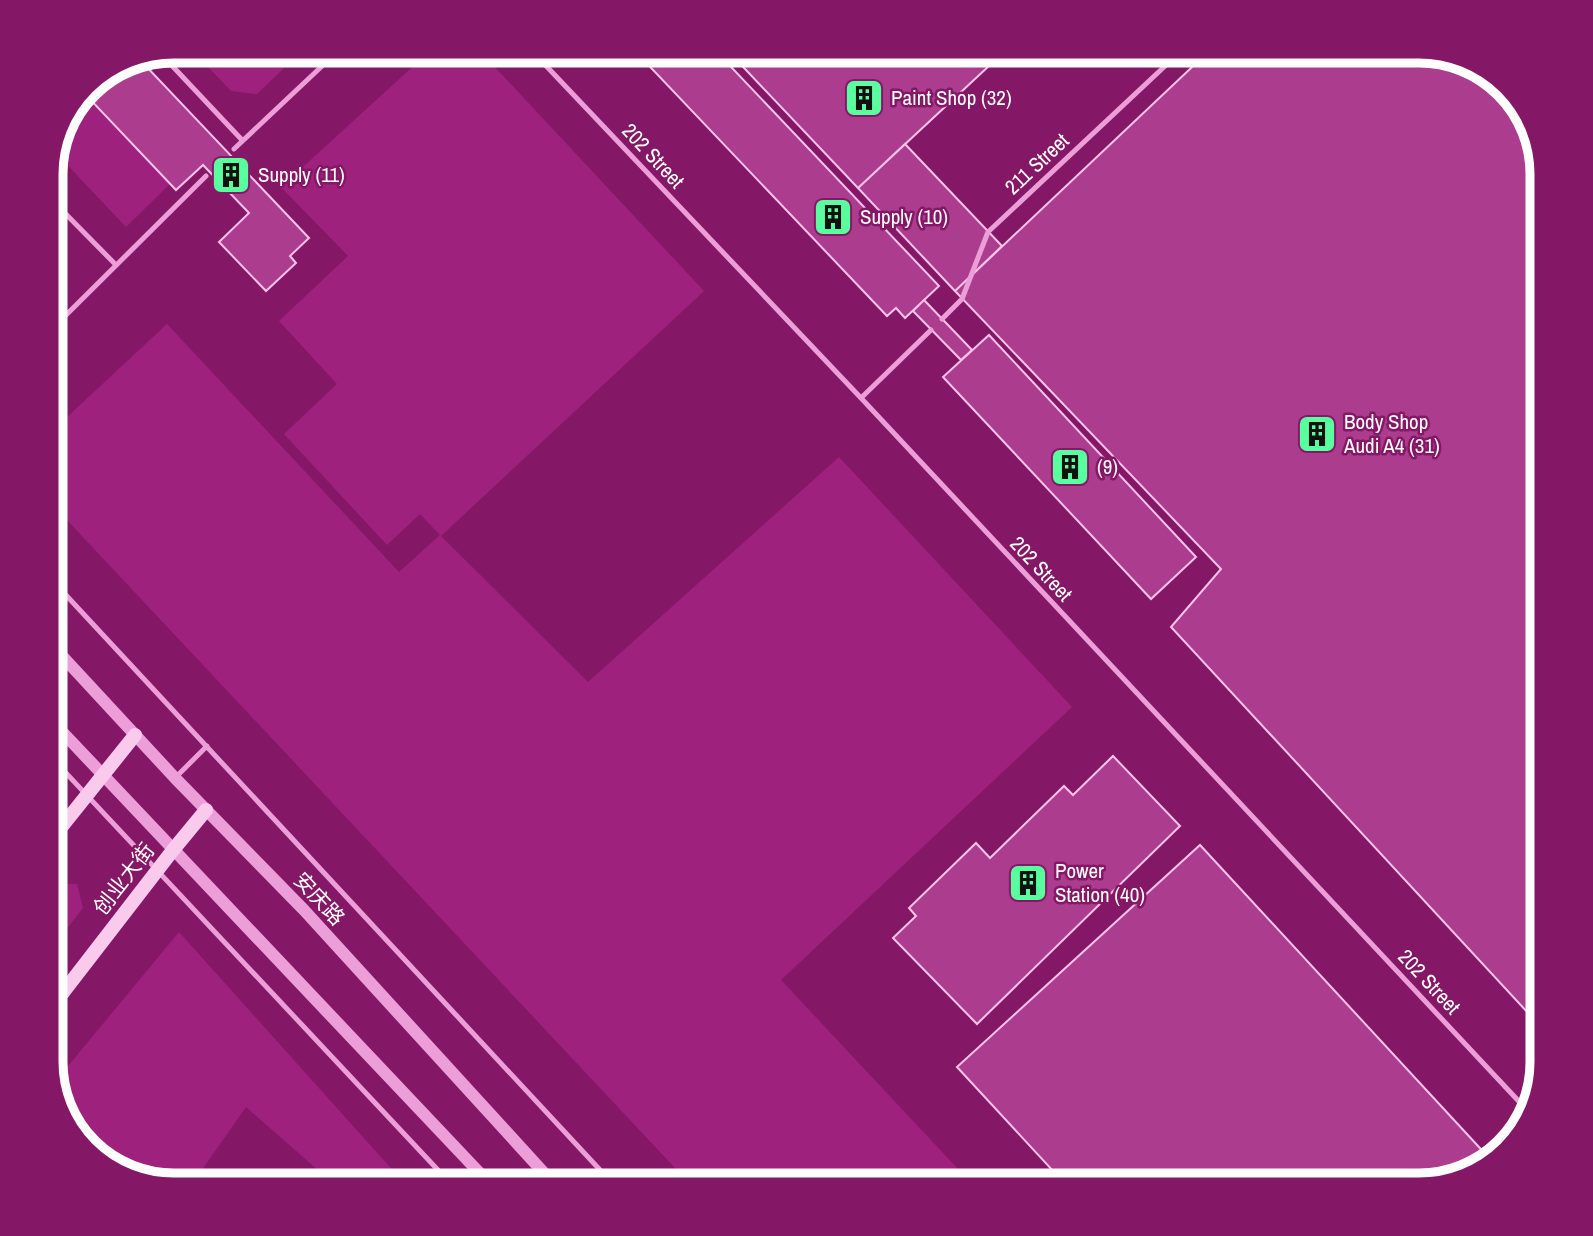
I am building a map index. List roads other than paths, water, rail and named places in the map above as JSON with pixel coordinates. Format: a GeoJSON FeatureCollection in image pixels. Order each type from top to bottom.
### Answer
{"type":"FeatureCollection","features":[{"type":"Feature","properties":{"kind":"main road"},"geometry":{"type":"LineString","coordinates":[[63,825],[135,735]]}},
{"type":"Feature","properties":{"kind":"main road","name":"创业大街"},"geometry":{"type":"LineString","coordinates":[[63,992],[206,810]]}},
{"type":"Feature","properties":{"kind":"street","name":"安庆路"},"geometry":{"type":"LineString","coordinates":[[63,657],[175,778],[304,910],[544,1173]]}},
{"type":"Feature","properties":{"kind":"street"},"geometry":{"type":"LineString","coordinates":[[63,733],[480,1173]]}},
{"type":"Feature","properties":{"kind":"lane"},"geometry":{"type":"LineString","coordinates":[[170,63],[242,140]]}},
{"type":"Feature","properties":{"kind":"lane"},"geometry":{"type":"LineString","coordinates":[[234,149],[325,63]]}},
{"type":"Feature","properties":{"kind":"lane","name":"202 Street"},"geometry":{"type":"LineString","coordinates":[[543,63],[861,398],[1522,1104]]}},
{"type":"Feature","properties":{"kind":"lane","name":"211 Street"},"geometry":{"type":"LineString","coordinates":[[942,319],[962,299],[988,232],[1168,63]]}},
{"type":"Feature","properties":{"kind":"lane"},"geometry":{"type":"LineString","coordinates":[[63,318],[206,176]]}},
{"type":"Feature","properties":{"kind":"lane"},"geometry":{"type":"LineString","coordinates":[[63,212],[116,265]]}},
{"type":"Feature","properties":{"kind":"lane"},"geometry":{"type":"LineString","coordinates":[[861,398],[931,330]]}},
{"type":"Feature","properties":{"kind":"lane"},"geometry":{"type":"LineString","coordinates":[[63,592],[603,1173]]}},
{"type":"Feature","properties":{"kind":"lane"},"geometry":{"type":"LineString","coordinates":[[175,778],[207,746]]}},
{"type":"Feature","properties":{"kind":"lane"},"geometry":{"type":"LineString","coordinates":[[63,770],[441,1173]]}},
{"type":"Feature","properties":{"kind":"place","name":"Paint Shop (32)"},"geometry":{"type":"Point","coordinates":[864,98]}},
{"type":"Feature","properties":{"kind":"place","name":"Supply (11)"},"geometry":{"type":"Point","coordinates":[231,175]}},
{"type":"Feature","properties":{"kind":"place","name":"Supply (10)"},"geometry":{"type":"Point","coordinates":[833,217]}},
{"type":"Feature","properties":{"kind":"place","name":"Body Shop Audi A4 (31)"},"geometry":{"type":"Point","coordinates":[1317,434]}},
{"type":"Feature","properties":{"kind":"place","name":"(9)"},"geometry":{"type":"Point","coordinates":[1070,467]}},
{"type":"Feature","properties":{"kind":"place","name":"Power Station (40)"},"geometry":{"type":"Point","coordinates":[1028,883]}}]}
